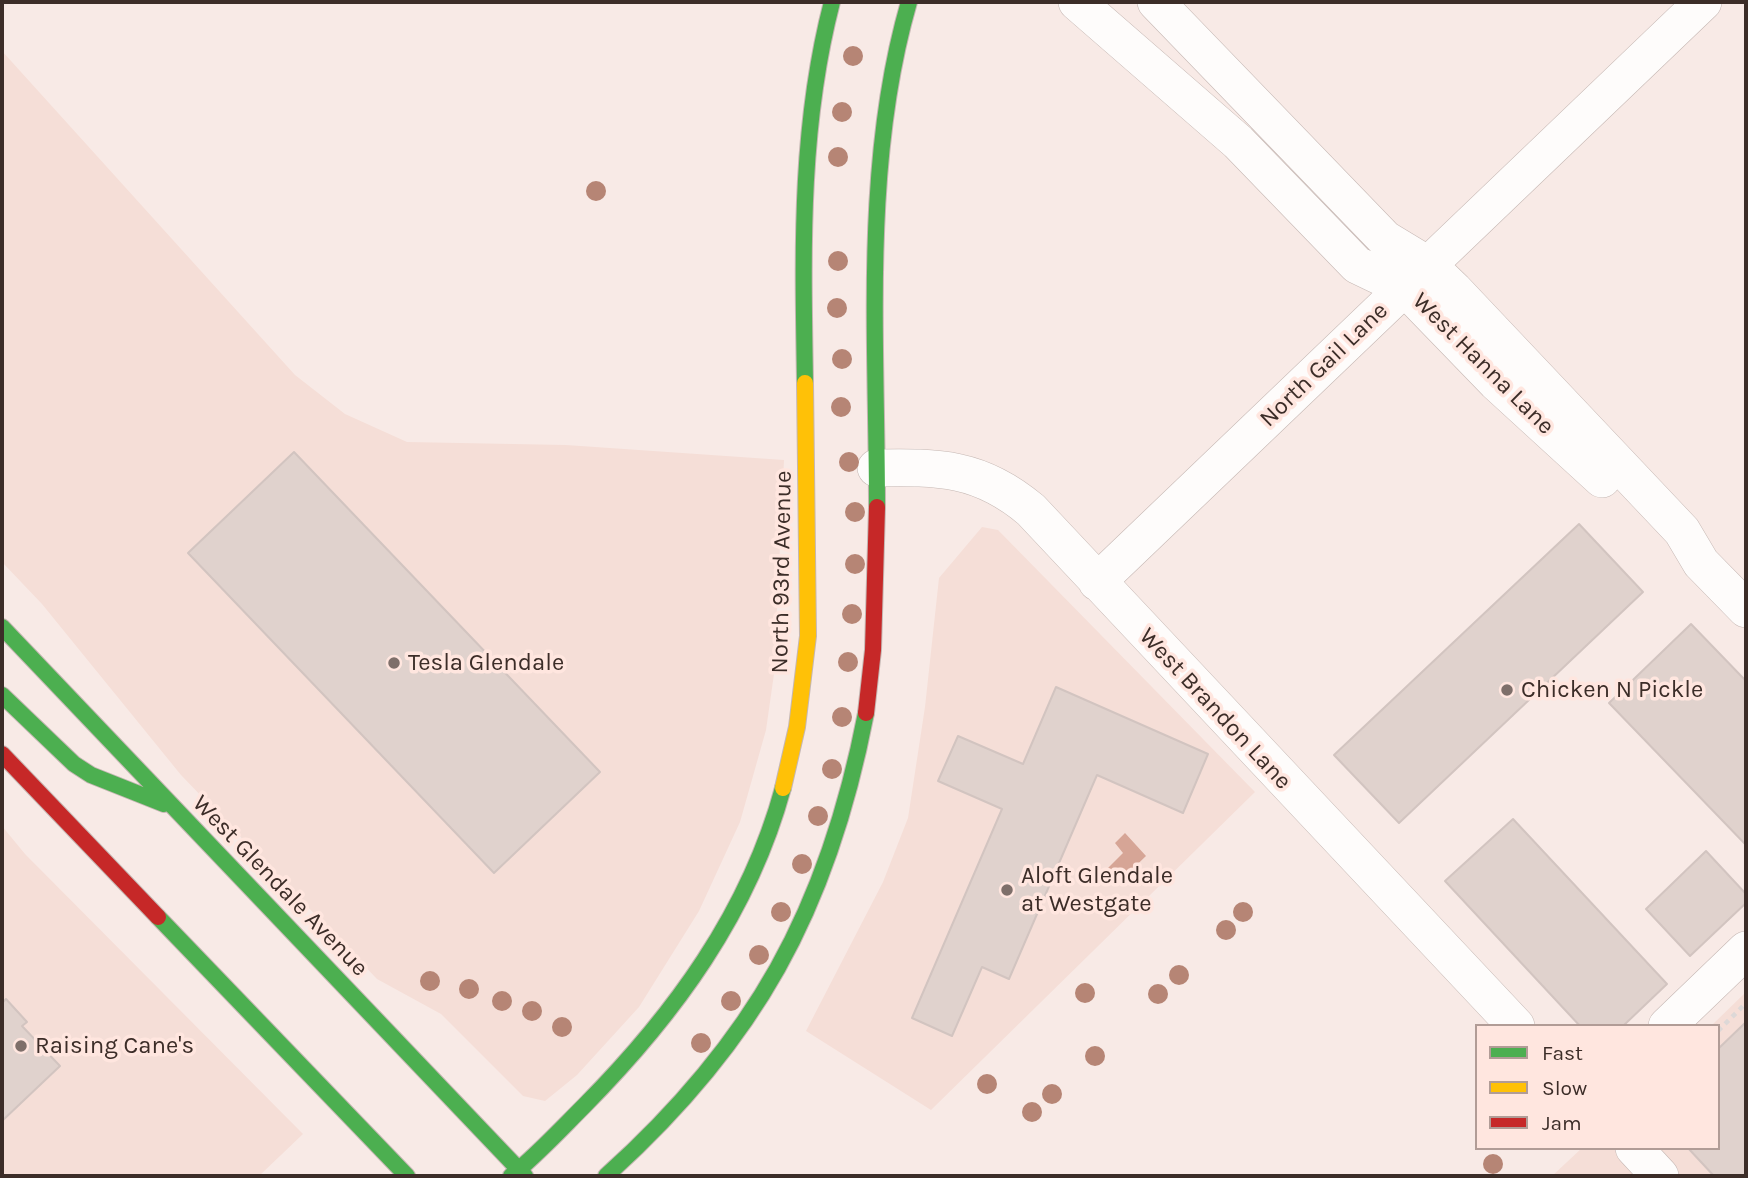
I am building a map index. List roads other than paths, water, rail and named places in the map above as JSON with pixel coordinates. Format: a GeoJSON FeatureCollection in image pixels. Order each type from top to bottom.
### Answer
{"type":"FeatureCollection","features":[{"type":"Feature","properties":{"kind":"street","name":"North 93rd Avenue"},"geometry":{"type":"LineString","coordinates":[[518,1174],[650,1039],[703,968],[748,889],[783,790],[797,726],[807,629],[807,437],[802,296],[808,117],[820,41],[832,2]]}},
{"type":"Feature","properties":{"kind":"street"},"geometry":{"type":"LineString","coordinates":[[606,1176],[696,1087],[754,1010],[807,912],[828,860],[856,766],[873,649],[879,180],[888,94],[909,2]]}},
{"type":"Feature","properties":{"kind":"street","name":"West Hanna Lane"},"geometry":{"type":"LineString","coordinates":[[1077,2],[1238,142],[1357,265],[1417,276]]}},
{"type":"Feature","properties":{"kind":"street","name":"West Hanna Lane"},"geometry":{"type":"LineString","coordinates":[[1156,2],[1417,276],[1682,531],[1701,563],[1746,609]]}},
{"type":"Feature","properties":{"kind":"street","name":"North Gail Lane"},"geometry":{"type":"LineString","coordinates":[[1097,582],[1703,2]]}},
{"type":"Feature","properties":{"kind":"street","name":"West Brandon Lane"},"geometry":{"type":"LineString","coordinates":[[876,468],[947,469],[975,475],[1031,510],[1514,1024]]}},
{"type":"Feature","properties":{"kind":"street","name":"West Glendale Avenue"},"geometry":{"type":"LineString","coordinates":[[2,627],[518,1174]]}},
{"type":"Feature","properties":{"kind":"street"},"geometry":{"type":"LineString","coordinates":[[2,695],[74,764],[91,775],[175,809]]}},
{"type":"Feature","properties":{"kind":"street"},"geometry":{"type":"LineString","coordinates":[[2,754],[407,1176]]}},
{"type":"Feature","properties":{"kind":"street"},"geometry":{"type":"LineString","coordinates":[[1669,1024],[1746,950]]}},
{"type":"Feature","properties":{"kind":"street"},"geometry":{"type":"LineString","coordinates":[[1636,1150],[1660,1176]]}},
{"type":"Feature","properties":{"kind":"place","name":"Tesla Glendale"},"geometry":{"type":"Point","coordinates":[394,663]}},
{"type":"Feature","properties":{"kind":"place","name":"Chicken N Pickle"},"geometry":{"type":"Point","coordinates":[1507,690]}},
{"type":"Feature","properties":{"kind":"place","name":"Aloft Glendale at Westgate"},"geometry":{"type":"Point","coordinates":[1007,890]}},
{"type":"Feature","properties":{"kind":"place","name":"Raising Cane's"},"geometry":{"type":"Point","coordinates":[21,1046]}}]}
